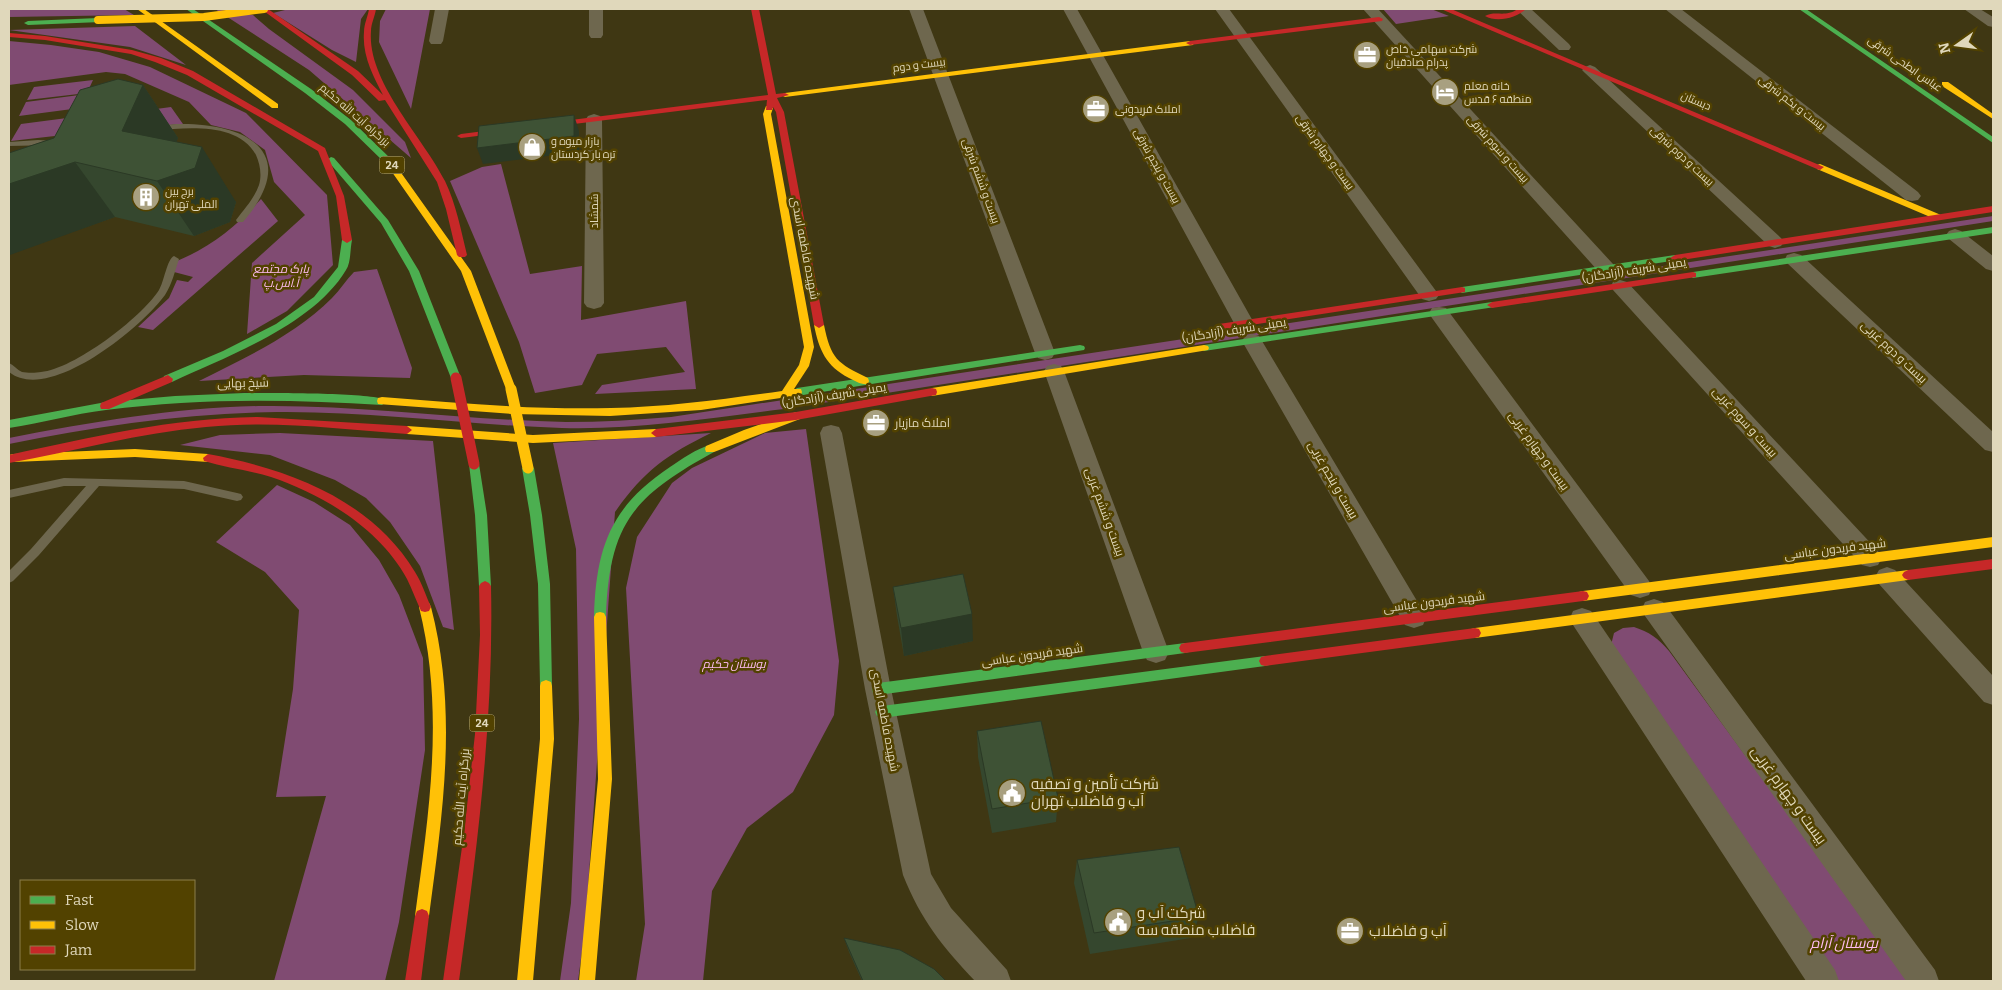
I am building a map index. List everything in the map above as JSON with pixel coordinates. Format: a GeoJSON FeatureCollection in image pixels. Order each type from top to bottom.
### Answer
{"type":"FeatureCollection","features":[{"type":"Feature","properties":{"kind":"main road","name":"24"},"geometry":{"type":"LineString","coordinates":[[140,9],[257,92],[322,150]]}},
{"type":"Feature","properties":{"kind":"main road","name":"بزرگراه آیت الله حکیم"},"geometry":{"type":"LineString","coordinates":[[189,9],[308,91],[348,122],[392,166],[466,271],[511,389],[536,515],[544,584],[547,739],[525,981]]}},
{"type":"Feature","properties":{"kind":"main road"},"geometry":{"type":"LineString","coordinates":[[19,23],[204,17],[264,9],[355,73],[402,117]]}},
{"type":"Feature","properties":{"kind":"main road"},"geometry":{"type":"LineString","coordinates":[[373,9],[366,30],[368,52],[378,77],[437,172],[452,211],[466,271]]}},
{"type":"Feature","properties":{"kind":"main road","name":"شهیده فاطمه اسدی"},"geometry":{"type":"LineString","coordinates":[[755,9],[772,96],[780,112],[824,350],[836,367],[864,381]]}},
{"type":"Feature","properties":{"kind":"main road","name":"دبستان"},"geometry":{"type":"LineString","coordinates":[[1445,9],[1878,187],[1912,196],[1955,214]]}},
{"type":"Feature","properties":{"kind":"main road","name":"دبستان"},"geometry":{"type":"LineString","coordinates":[[1470,9],[1564,47],[1878,187],[1938,217]]}},
{"type":"Feature","properties":{"kind":"main road"},"geometry":{"type":"LineString","coordinates":[[1490,16],[1510,17],[1516,15],[1522,9]]}},
{"type":"Feature","properties":{"kind":"main road","name":"عباس ابطحی شرقی"},"geometry":{"type":"LineString","coordinates":[[1802,9],[1993,141]]}},
{"type":"Feature","properties":{"kind":"main road","name":"بیست و دوم"},"geometry":{"type":"LineString","coordinates":[[461,136],[1242,37],[1375,14]]}},
{"type":"Feature","properties":{"kind":"main road"},"geometry":{"type":"LineString","coordinates":[[9,35],[106,47],[158,60],[190,73],[322,150],[340,196],[346,229],[347,248],[342,268],[332,283],[316,300],[279,326],[227,353],[105,406]]}},
{"type":"Feature","properties":{"kind":"main road"},"geometry":{"type":"LineString","coordinates":[[1564,47],[1590,70]]}},
{"type":"Feature","properties":{"kind":"main road","name":"عباس ابطحی شرقی"},"geometry":{"type":"LineString","coordinates":[[1938,79],[1993,117]]}},
{"type":"Feature","properties":{"kind":"main road"},"geometry":{"type":"LineString","coordinates":[[1622,100],[1641,101],[1646,98],[1643,92]]}},
{"type":"Feature","properties":{"kind":"main road","name":"شهیده فاطمه اسدی"},"geometry":{"type":"LineString","coordinates":[[772,96],[767,114],[808,352]]}},
{"type":"Feature","properties":{"kind":"main road","name":"بزرگراه آیت الله حکیم"},"geometry":{"type":"LineString","coordinates":[[322,150],[352,182],[385,222],[414,271],[456,378],[474,464],[483,541],[485,679],[470,854],[451,981]]}},
{"type":"Feature","properties":{"kind":"main road","name":"یمینی شریف (آزادگان)"},"geometry":{"type":"LineString","coordinates":[[1206,329],[1248,332],[1434,304],[1606,268],[1993,209]]}},
{"type":"Feature","properties":{"kind":"main road","name":"یمینی شریف (آزادگان)"},"geometry":{"type":"LineString","coordinates":[[480,406],[551,412],[642,411],[715,404],[864,381],[1049,362],[1434,304],[1620,286],[1993,230]]}},
{"type":"Feature","properties":{"kind":"main road","name":"یمینی شریف (آزادگان)"},"geometry":{"type":"LineString","coordinates":[[11,458],[138,431],[235,421],[285,421],[533,439],[666,433],[796,416],[1049,362],[1092,346]]}},
{"type":"Feature","properties":{"kind":"main road"},"geometry":{"type":"LineString","coordinates":[[785,394],[805,366],[808,352],[824,350]]}},
{"type":"Feature","properties":{"kind":"main road","name":"شیخ بهایی"},"geometry":{"type":"LineString","coordinates":[[9,424],[105,406],[192,398],[260,396],[480,406]]}},
{"type":"Feature","properties":{"kind":"main road"},"geometry":{"type":"LineString","coordinates":[[587,981],[593,933],[605,772],[600,612],[602,574],[608,543],[618,523],[630,509],[670,471],[706,452],[772,423],[796,416]]}},
{"type":"Feature","properties":{"kind":"main road"},"geometry":{"type":"LineString","coordinates":[[11,458],[98,454],[174,454],[213,458],[256,467],[286,477],[321,494],[377,532],[396,551],[408,567],[421,597],[433,634],[440,711],[428,881],[413,981]]}},
{"type":"Feature","properties":{"kind":"main road","name":"شهید فریدون عباسی"},"geometry":{"type":"LineString","coordinates":[[880,700],[1232,665],[1426,639],[1575,608],[1647,598],[1870,558],[1993,542]]}},
{"type":"Feature","properties":{"kind":"main road"},"geometry":{"type":"LineString","coordinates":[[1870,558],[1887,577]]}},
{"type":"Feature","properties":{"kind":"main road","name":"شهید فریدون عباسی"},"geometry":{"type":"LineString","coordinates":[[880,700],[1156,652],[1414,618],[1575,608],[1647,598],[1887,577],[1993,564]]}},
{"type":"Feature","properties":{"kind":"main road"},"geometry":{"type":"LineString","coordinates":[[1414,618],[1426,639]]}},
{"type":"Feature","properties":{"kind":"main road"},"geometry":{"type":"LineString","coordinates":[[1225,643],[1232,665]]}},
{"type":"Feature","properties":{"kind":"street"},"geometry":{"type":"LineString","coordinates":[[436,41],[444,9]]}},
{"type":"Feature","properties":{"kind":"street"},"geometry":{"type":"LineString","coordinates":[[596,9],[596,35]]}},
{"type":"Feature","properties":{"kind":"street","name":"بیست و ششم شرقی"},"geometry":{"type":"LineString","coordinates":[[916,9],[1049,362]]}},
{"type":"Feature","properties":{"kind":"street","name":"بیست و پنجم شرقی"},"geometry":{"type":"LineString","coordinates":[[1070,9],[1248,332]]}},
{"type":"Feature","properties":{"kind":"street","name":"بیست و چهارم شرقی"},"geometry":{"type":"LineString","coordinates":[[1222,9],[1434,304]]}},
{"type":"Feature","properties":{"kind":"street"},"geometry":{"type":"LineString","coordinates":[[1522,9],[1564,47]]}},
{"type":"Feature","properties":{"kind":"street","name":"بیست و یکم شرقی"},"geometry":{"type":"LineString","coordinates":[[1672,9],[1912,196]]}},
{"type":"Feature","properties":{"kind":"street"},"geometry":{"type":"LineString","coordinates":[[1971,9],[1993,23]]}},
{"type":"Feature","properties":{"kind":"street","name":"بیست و سوم شرقی"},"geometry":{"type":"LineString","coordinates":[[1375,14],[1606,268]]}},
{"type":"Feature","properties":{"kind":"street","name":"بیست و دوم شرقی"},"geometry":{"type":"LineString","coordinates":[[1590,70],[1775,242]]}},
{"type":"Feature","properties":{"kind":"street","name":"شمشاد"},"geometry":{"type":"LineString","coordinates":[[594,119],[594,303]]}},
{"type":"Feature","properties":{"kind":"street"},"geometry":{"type":"LineString","coordinates":[[1955,235],[1993,265]]}},
{"type":"Feature","properties":{"kind":"street","name":"بیست و دوم غربی"},"geometry":{"type":"LineString","coordinates":[[1794,260],[1993,444]]}},
{"type":"Feature","properties":{"kind":"street","name":"بیست و سوم غربی"},"geometry":{"type":"LineString","coordinates":[[1620,286],[1870,558]]}},
{"type":"Feature","properties":{"kind":"street","name":"بیست و چهارم غربی"},"geometry":{"type":"LineString","coordinates":[[1434,304],[1924,981]]}},
{"type":"Feature","properties":{"kind":"street","name":"بیست و پنجم غربی"},"geometry":{"type":"LineString","coordinates":[[1248,332],[1414,618]]}},
{"type":"Feature","properties":{"kind":"street","name":"بیست و ششم غربی"},"geometry":{"type":"LineString","coordinates":[[1049,362],[1156,652]]}},
{"type":"Feature","properties":{"kind":"street","name":"شهیده فاطمه اسدی"},"geometry":{"type":"LineString","coordinates":[[831,433],[880,700],[917,875],[925,896],[938,917],[996,981]]}},
{"type":"Feature","properties":{"kind":"street"},"geometry":{"type":"LineString","coordinates":[[1887,577],[1993,694]]}},
{"type":"Feature","properties":{"kind":"street"},"geometry":{"type":"LineString","coordinates":[[1575,608],[1824,981]]}},
{"type":"Feature","properties":{"kind":"lane"},"geometry":{"type":"LineString","coordinates":[[146,130],[179,126],[205,127],[234,133],[252,144],[263,160],[264,182],[250,208],[240,220]]}},
{"type":"Feature","properties":{"kind":"lane"},"geometry":{"type":"LineString","coordinates":[[9,144],[38,142],[61,145]]}},
{"type":"Feature","properties":{"kind":"lane"},"geometry":{"type":"LineString","coordinates":[[9,367],[18,375],[46,375],[82,361],[125,329],[161,292],[174,260]]}},
{"type":"Feature","properties":{"kind":"lane"},"geometry":{"type":"LineString","coordinates":[[9,494],[64,482],[96,482],[184,485],[237,497]]}},
{"type":"Feature","properties":{"kind":"lane"},"geometry":{"type":"LineString","coordinates":[[9,578],[35,552],[96,482]]}},
{"type":"Feature","properties":{"kind":"green space"},"geometry":{"type":"Polygon","coordinates":[[[9,9],[124,9],[134,15],[9,17],[9,9]]]}},
{"type":"Feature","properties":{"kind":"green space"},"geometry":{"type":"Polygon","coordinates":[[[215,9],[253,15],[269,29],[353,90],[405,142],[411,158],[309,70],[215,9]]]}},
{"type":"Feature","properties":{"kind":"green space"},"geometry":{"type":"Polygon","coordinates":[[[289,9],[368,9],[361,19],[356,62],[332,50],[273,13],[289,9]]]}},
{"type":"Feature","properties":{"kind":"green space"},"geometry":{"type":"Polygon","coordinates":[[[386,9],[430,9],[411,109],[379,42],[380,21],[386,9]]]}},
{"type":"Feature","properties":{"kind":"green space"},"geometry":{"type":"Polygon","coordinates":[[[1383,9],[1431,9],[1449,16],[1396,24],[1383,9]]]}},
{"type":"Feature","properties":{"kind":"green space"},"geometry":{"type":"Polygon","coordinates":[[[135,26],[186,65],[130,47],[9,30],[135,26]]]}},
{"type":"Feature","properties":{"kind":"green space","name":"پارک مجتمع آ.اس.پ"},"geometry":{"type":"Polygon","coordinates":[[[9,41],[99,52],[150,67],[246,113],[327,195],[333,265],[287,311],[247,334],[252,263],[305,215],[274,182],[265,150],[240,132],[211,125],[189,102],[125,74],[106,72],[9,85],[9,41]]]}},
{"type":"Feature","properties":{"kind":"green space"},"geometry":{"type":"Polygon","coordinates":[[[93,80],[87,93],[27,100],[34,87],[93,80]]]}},
{"type":"Feature","properties":{"kind":"green space"},"geometry":{"type":"Polygon","coordinates":[[[87,94],[80,108],[19,116],[26,102],[87,94]]]}},
{"type":"Feature","properties":{"kind":"green space"},"geometry":{"type":"Polygon","coordinates":[[[171,107],[183,124],[155,126],[104,116],[171,107]]]}},
{"type":"Feature","properties":{"kind":"green space"},"geometry":{"type":"Polygon","coordinates":[[[90,115],[81,133],[11,141],[21,124],[90,115]]]}},
{"type":"Feature","properties":{"kind":"green space"},"geometry":{"type":"Polygon","coordinates":[[[501,164],[530,274],[582,266],[581,320],[686,301],[696,389],[595,394],[602,385],[685,372],[666,347],[597,354],[582,385],[535,393],[519,342],[450,181],[482,167],[501,164]]]}},
{"type":"Feature","properties":{"kind":"green space"},"geometry":{"type":"Polygon","coordinates":[[[261,199],[278,221],[153,330],[138,327],[169,298],[177,280],[188,282],[193,277],[174,272],[177,261],[223,235],[261,199]]]}},
{"type":"Feature","properties":{"kind":"green space"},"geometry":{"type":"Polygon","coordinates":[[[1993,216],[1993,221],[784,409],[701,419],[617,427],[562,428],[313,412],[243,413],[142,422],[9,444],[9,438],[104,421],[167,412],[231,407],[301,406],[490,419],[566,422],[619,421],[671,417],[1993,216]]]}},
{"type":"Feature","properties":{"kind":"green space"},"geometry":{"type":"Polygon","coordinates":[[[377,269],[412,368],[410,378],[304,375],[199,381],[269,345],[302,323],[332,298],[354,272],[377,269]]]}},
{"type":"Feature","properties":{"kind":"green space","name":"بوستان حکیم"},"geometry":{"type":"Polygon","coordinates":[[[806,429],[839,661],[834,715],[793,792],[747,828],[712,891],[703,981],[636,981],[645,924],[626,588],[637,537],[672,483],[692,468],[765,433],[806,429]]]}},
{"type":"Feature","properties":{"kind":"green space"},"geometry":{"type":"Polygon","coordinates":[[[280,433],[433,441],[454,630],[443,627],[420,566],[390,522],[366,498],[335,480],[270,455],[180,445],[220,435],[280,433]]]}},
{"type":"Feature","properties":{"kind":"green space"},"geometry":{"type":"Polygon","coordinates":[[[711,433],[681,449],[657,465],[636,485],[615,512],[585,929],[578,981],[560,981],[571,903],[579,719],[576,549],[553,443],[711,433]]]}},
{"type":"Feature","properties":{"kind":"green space"},"geometry":{"type":"Polygon","coordinates":[[[277,485],[314,502],[350,525],[379,560],[399,595],[423,658],[425,750],[399,922],[385,981],[274,981],[326,796],[276,797],[293,689],[299,610],[265,572],[216,542],[277,485]]]}},
{"type":"Feature","properties":{"kind":"green space","name":"بوستان آرام"},"geometry":{"type":"Polygon","coordinates":[[[1634,627],[1653,636],[1669,651],[1910,981],[1833,981],[1616,658],[1611,645],[1614,633],[1623,628],[1634,627]]]}},
{"type":"Feature","properties":{"kind":"building"},"geometry":{"type":"Polygon","coordinates":[[[118,79],[143,85],[122,131],[202,147],[195,168],[157,181],[75,162],[9,184],[9,153],[54,138],[80,90],[118,79]]]}},
{"type":"Feature","properties":{"kind":"building"},"geometry":{"type":"Polygon","coordinates":[[[574,115],[574,136],[477,148],[479,126],[574,115]]]}},
{"type":"Feature","properties":{"kind":"building"},"geometry":{"type":"Polygon","coordinates":[[[963,574],[972,614],[901,628],[893,587],[963,574]]]}},
{"type":"Feature","properties":{"kind":"building"},"geometry":{"type":"Polygon","coordinates":[[[1041,721],[1058,798],[992,809],[977,731],[1041,721]]]}},
{"type":"Feature","properties":{"kind":"building"},"geometry":{"type":"Polygon","coordinates":[[[1179,847],[1199,917],[1094,933],[1077,860],[1179,847]]]}},
{"type":"Feature","properties":{"kind":"building"},"geometry":{"type":"Polygon","coordinates":[[[844,938],[900,950],[934,969],[946,981],[863,981],[844,938]]]}},
{"type":"Feature","properties":{"kind":"traffic: fast"},"geometry":{"type":"LineString","coordinates":[[189,9],[308,91],[348,122],[389,162]]}},
{"type":"Feature","properties":{"kind":"traffic: fast"},"geometry":{"type":"LineString","coordinates":[[1802,9],[1993,141]]}},
{"type":"Feature","properties":{"kind":"traffic: fast"},"geometry":{"type":"LineString","coordinates":[[28,23],[98,20]]}},
{"type":"Feature","properties":{"kind":"traffic: fast"},"geometry":{"type":"LineString","coordinates":[[331,160],[385,222],[414,271],[456,378]]}},
{"type":"Feature","properties":{"kind":"traffic: fast"},"geometry":{"type":"LineString","coordinates":[[1693,275],[1993,230]]}},
{"type":"Feature","properties":{"kind":"traffic: fast"},"geometry":{"type":"LineString","coordinates":[[168,379],[227,353],[279,326],[317,299],[343,268],[347,240]]}},
{"type":"Feature","properties":{"kind":"traffic: fast"},"geometry":{"type":"LineString","coordinates":[[1462,290],[1675,258]]}},
{"type":"Feature","properties":{"kind":"traffic: fast"},"geometry":{"type":"LineString","coordinates":[[1204,348],[1492,305]]}},
{"type":"Feature","properties":{"kind":"traffic: fast"},"geometry":{"type":"LineString","coordinates":[[797,392],[1080,348]]}},
{"type":"Feature","properties":{"kind":"traffic: fast"},"geometry":{"type":"LineString","coordinates":[[9,424],[94,408],[175,399],[278,397],[382,401]]}},
{"type":"Feature","properties":{"kind":"traffic: fast"},"geometry":{"type":"LineString","coordinates":[[600,617],[601,586],[605,558],[613,535],[625,514],[640,496],[660,479],[710,449]]}},
{"type":"Feature","properties":{"kind":"traffic: fast"},"geometry":{"type":"LineString","coordinates":[[474,464],[481,515],[485,586]]}},
{"type":"Feature","properties":{"kind":"traffic: fast"},"geometry":{"type":"LineString","coordinates":[[528,468],[536,515],[544,584],[546,686]]}},
{"type":"Feature","properties":{"kind":"traffic: fast"},"geometry":{"type":"LineString","coordinates":[[878,689],[1185,648]]}},
{"type":"Feature","properties":{"kind":"traffic: fast"},"geometry":{"type":"LineString","coordinates":[[882,712],[1265,661]]}},
{"type":"Feature","properties":{"kind":"traffic: slow"},"geometry":{"type":"LineString","coordinates":[[140,9],[275,106]]}},
{"type":"Feature","properties":{"kind":"traffic: slow"},"geometry":{"type":"LineString","coordinates":[[98,20],[204,17],[264,9]]}},
{"type":"Feature","properties":{"kind":"traffic: slow"},"geometry":{"type":"LineString","coordinates":[[785,95],[1190,43]]}},
{"type":"Feature","properties":{"kind":"traffic: slow"},"geometry":{"type":"LineString","coordinates":[[1945,84],[1993,117]]}},
{"type":"Feature","properties":{"kind":"traffic: slow"},"geometry":{"type":"LineString","coordinates":[[769,108],[767,114],[809,347],[804,366],[785,394]]}},
{"type":"Feature","properties":{"kind":"traffic: slow"},"geometry":{"type":"LineString","coordinates":[[389,162],[466,271],[511,389]]}},
{"type":"Feature","properties":{"kind":"traffic: slow"},"geometry":{"type":"LineString","coordinates":[[1820,167],[1938,217]]}},
{"type":"Feature","properties":{"kind":"traffic: slow"},"geometry":{"type":"LineString","coordinates":[[819,325],[824,347],[832,361],[844,371],[864,381]]}},
{"type":"Feature","properties":{"kind":"traffic: slow"},"geometry":{"type":"LineString","coordinates":[[932,392],[1204,348]]}},
{"type":"Feature","properties":{"kind":"traffic: slow"},"geometry":{"type":"LineString","coordinates":[[511,389],[528,468]]}},
{"type":"Feature","properties":{"kind":"traffic: slow"},"geometry":{"type":"LineString","coordinates":[[382,401],[512,410],[610,412],[681,408],[797,392]]}},
{"type":"Feature","properties":{"kind":"traffic: slow"},"geometry":{"type":"LineString","coordinates":[[710,449],[796,416]]}},
{"type":"Feature","properties":{"kind":"traffic: slow"},"geometry":{"type":"LineString","coordinates":[[407,430],[533,439],[656,433]]}},
{"type":"Feature","properties":{"kind":"traffic: slow"},"geometry":{"type":"LineString","coordinates":[[13,458],[135,453],[208,458]]}},
{"type":"Feature","properties":{"kind":"traffic: slow"},"geometry":{"type":"LineString","coordinates":[[1583,596],[1993,542]]}},
{"type":"Feature","properties":{"kind":"traffic: slow"},"geometry":{"type":"LineString","coordinates":[[1475,633],[1908,575]]}},
{"type":"Feature","properties":{"kind":"traffic: slow"},"geometry":{"type":"LineString","coordinates":[[422,916],[436,801],[440,719],[434,642],[425,607]]}},
{"type":"Feature","properties":{"kind":"traffic: slow"},"geometry":{"type":"LineString","coordinates":[[587,981],[605,779],[600,617]]}},
{"type":"Feature","properties":{"kind":"traffic: slow"},"geometry":{"type":"LineString","coordinates":[[525,981],[547,739],[546,686]]}},
{"type":"Feature","properties":{"kind":"traffic: jam"},"geometry":{"type":"LineString","coordinates":[[264,9],[355,73],[382,99]]}},
{"type":"Feature","properties":{"kind":"traffic: jam"},"geometry":{"type":"LineString","coordinates":[[373,9],[367,31],[369,53],[377,76],[388,98],[441,182],[462,255]]}},
{"type":"Feature","properties":{"kind":"traffic: jam"},"geometry":{"type":"LineString","coordinates":[[755,9],[772,96]]}},
{"type":"Feature","properties":{"kind":"traffic: jam"},"geometry":{"type":"LineString","coordinates":[[1445,9],[1820,167]]}},
{"type":"Feature","properties":{"kind":"traffic: jam"},"geometry":{"type":"LineString","coordinates":[[1489,16],[1512,16],[1522,9]]}},
{"type":"Feature","properties":{"kind":"traffic: jam"},"geometry":{"type":"LineString","coordinates":[[1190,43],[1379,19]]}},
{"type":"Feature","properties":{"kind":"traffic: jam"},"geometry":{"type":"LineString","coordinates":[[9,35],[45,38],[132,52],[158,60],[190,73],[322,150],[340,196],[347,240]]}},
{"type":"Feature","properties":{"kind":"traffic: jam"},"geometry":{"type":"LineString","coordinates":[[461,136],[785,95]]}},
{"type":"Feature","properties":{"kind":"traffic: jam"},"geometry":{"type":"LineString","coordinates":[[769,108],[772,96],[780,112],[819,325]]}},
{"type":"Feature","properties":{"kind":"traffic: jam"},"geometry":{"type":"LineString","coordinates":[[1675,258],[1993,209]]}},
{"type":"Feature","properties":{"kind":"traffic: jam"},"geometry":{"type":"LineString","coordinates":[[1492,305],[1693,275]]}},
{"type":"Feature","properties":{"kind":"traffic: jam"},"geometry":{"type":"LineString","coordinates":[[1219,327],[1462,290]]}},
{"type":"Feature","properties":{"kind":"traffic: jam"},"geometry":{"type":"LineString","coordinates":[[456,378],[474,464]]}},
{"type":"Feature","properties":{"kind":"traffic: jam"},"geometry":{"type":"LineString","coordinates":[[105,406],[168,379]]}},
{"type":"Feature","properties":{"kind":"traffic: jam"},"geometry":{"type":"LineString","coordinates":[[656,433],[796,416],[932,392]]}},
{"type":"Feature","properties":{"kind":"traffic: jam"},"geometry":{"type":"LineString","coordinates":[[9,459],[122,435],[208,423],[279,421],[407,430]]}},
{"type":"Feature","properties":{"kind":"traffic: jam"},"geometry":{"type":"LineString","coordinates":[[208,458],[241,464],[275,474],[308,487],[339,504],[367,524],[391,548],[411,576],[425,607]]}},
{"type":"Feature","properties":{"kind":"traffic: jam"},"geometry":{"type":"LineString","coordinates":[[1908,575],[1993,564]]}},
{"type":"Feature","properties":{"kind":"traffic: jam"},"geometry":{"type":"LineString","coordinates":[[451,981],[477,784],[484,685],[485,586]]}},
{"type":"Feature","properties":{"kind":"traffic: jam"},"geometry":{"type":"LineString","coordinates":[[1185,648],[1583,596]]}},
{"type":"Feature","properties":{"kind":"traffic: jam"},"geometry":{"type":"LineString","coordinates":[[1265,661],[1475,633]]}},
{"type":"Feature","properties":{"kind":"traffic: jam"},"geometry":{"type":"LineString","coordinates":[[413,981],[422,916]]}},
{"type":"Feature","properties":{"kind":"place","name":"شرکت سهامی خاص پدرام صادقیان"},"geometry":{"type":"Point","coordinates":[1367,55]}},
{"type":"Feature","properties":{"kind":"place","name":"خانه معلم منطقه ۶ قدس"},"geometry":{"type":"Point","coordinates":[1445,92]}},
{"type":"Feature","properties":{"kind":"place","name":"املاک فریدونی"},"geometry":{"type":"Point","coordinates":[1096,109]}},
{"type":"Feature","properties":{"kind":"place","name":"بازار میوه و تره بار کردستان"},"geometry":{"type":"Point","coordinates":[532,147]}},
{"type":"Feature","properties":{"kind":"place","name":"برج بین الملی تهران"},"geometry":{"type":"Point","coordinates":[146,197]}},
{"type":"Feature","properties":{"kind":"place","name":"املاک مازیار"},"geometry":{"type":"Point","coordinates":[876,423]}},
{"type":"Feature","properties":{"kind":"place","name":"شركت تأمين و تصفيه آب و فاضلاب تهران"},"geometry":{"type":"Point","coordinates":[1012,793]}},
{"type":"Feature","properties":{"kind":"place","name":"شرکت آب و فاضلاب منطقه سه"},"geometry":{"type":"Point","coordinates":[1118,922]}},
{"type":"Feature","properties":{"kind":"place","name":"آب و فاضلاب"},"geometry":{"type":"Point","coordinates":[1350,931]}}]}
